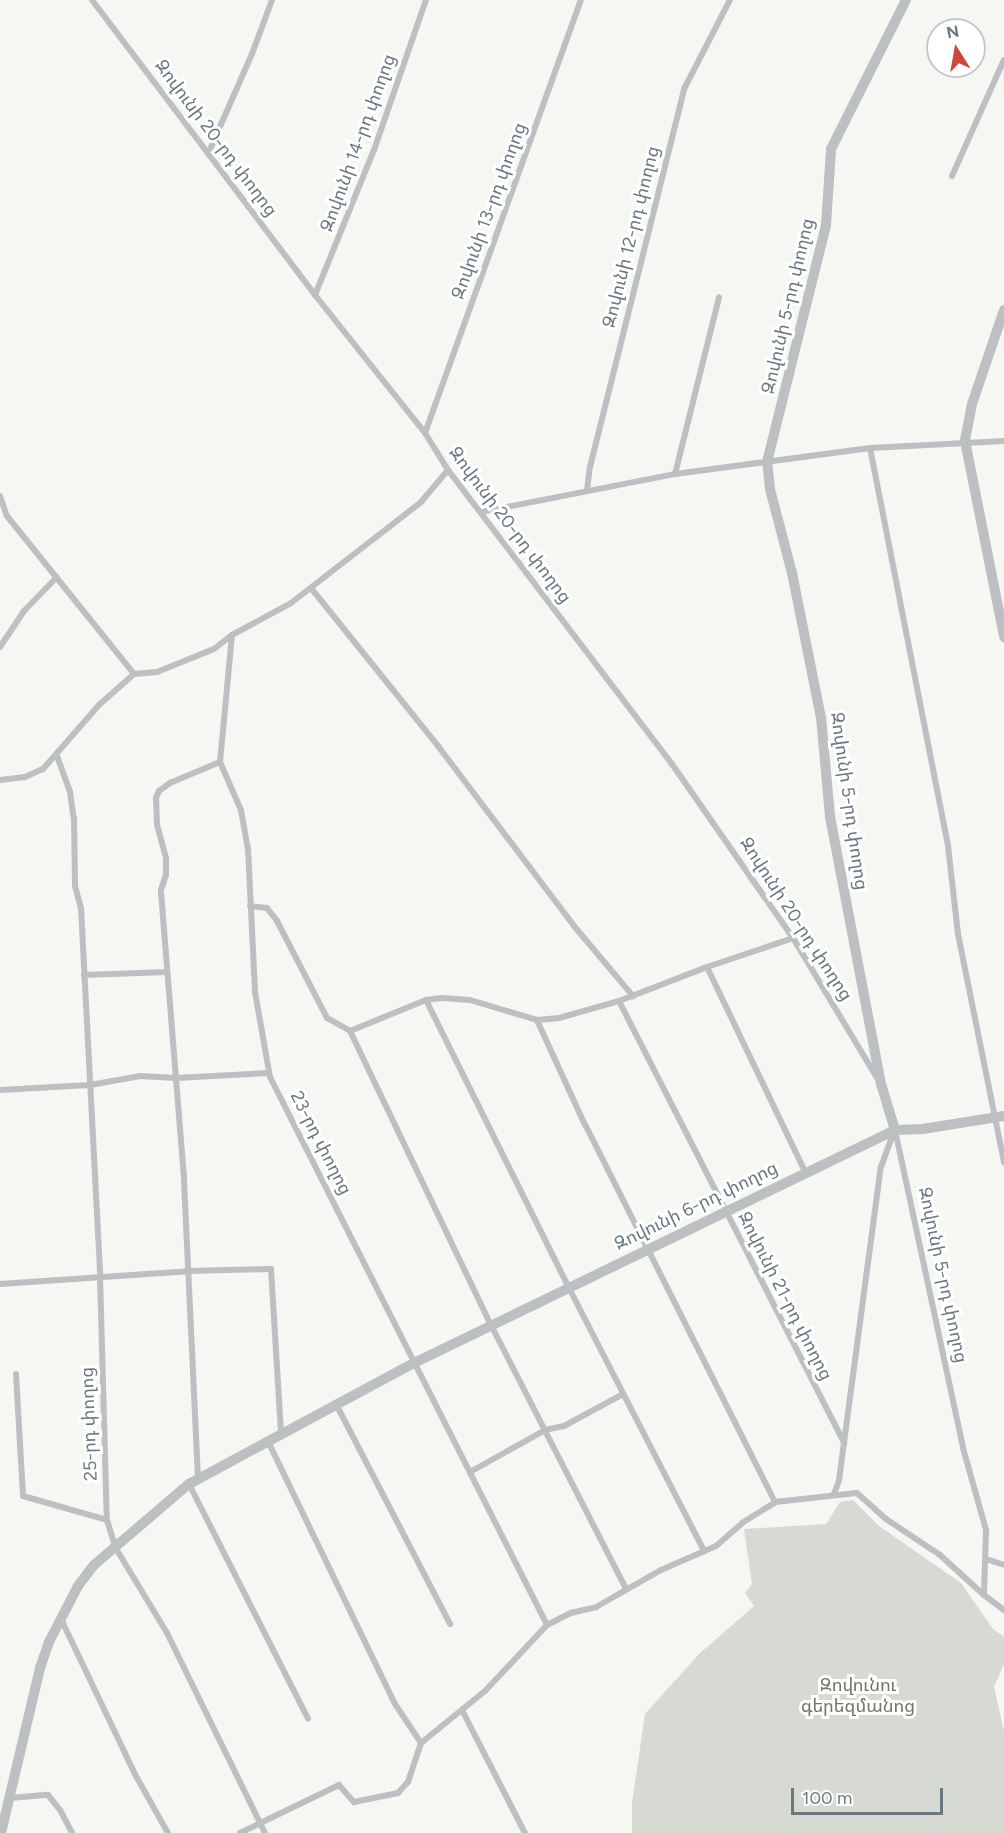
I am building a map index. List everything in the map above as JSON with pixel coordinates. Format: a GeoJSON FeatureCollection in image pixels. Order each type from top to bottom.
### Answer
{"type":"FeatureCollection","features":[{"type":"Feature","properties":{"kind":"street","name":"Զովունի 20-րդ փողոց"},"geometry":{"type":"LineString","coordinates":[[92,0],[315,295],[425,433],[448,470],[672,764],[794,938],[880,1084]]}},
{"type":"Feature","properties":{"kind":"street"},"geometry":{"type":"LineString","coordinates":[[208,154],[252,54],[272,0]]}},
{"type":"Feature","properties":{"kind":"street","name":"Զովունի 14-րդ փողոց"},"geometry":{"type":"LineString","coordinates":[[315,295],[374,150],[426,0]]}},
{"type":"Feature","properties":{"kind":"street","name":"Զովունի 13-րդ փողոց"},"geometry":{"type":"LineString","coordinates":[[425,433],[581,0]]}},
{"type":"Feature","properties":{"kind":"street","name":"Զովունի 12-րդ փողոց"},"geometry":{"type":"LineString","coordinates":[[587,490],[590,467],[684,89],[730,0]]}},
{"type":"Feature","properties":{"kind":"street","name":"Զովունի 5-րդ փողոց"},"geometry":{"type":"LineString","coordinates":[[906,0],[831,149],[826,225],[767,462],[770,489],[792,573],[821,718],[830,816],[880,1084],[895,1130],[963,1448],[986,1530],[984,1595]]}},
{"type":"Feature","properties":{"kind":"street"},"geometry":{"type":"LineString","coordinates":[[952,176],[1004,60]]}},
{"type":"Feature","properties":{"kind":"street"},"geometry":{"type":"LineString","coordinates":[[675,474],[718,297]]}},
{"type":"Feature","properties":{"kind":"street"},"geometry":{"type":"LineString","coordinates":[[1004,310],[972,404],[965,441],[1004,637]]}},
{"type":"Feature","properties":{"kind":"street"},"geometry":{"type":"LineString","coordinates":[[481,512],[675,474],[870,448],[965,441],[1004,441]]}},
{"type":"Feature","properties":{"kind":"street"},"geometry":{"type":"LineString","coordinates":[[870,448],[948,846],[958,934],[998,1117],[1004,1162]]}},
{"type":"Feature","properties":{"kind":"street"},"geometry":{"type":"LineString","coordinates":[[0,780],[25,777],[43,769],[57,756],[100,705],[134,674],[157,672],[214,649],[232,635],[291,603],[421,502],[448,470]]}},
{"type":"Feature","properties":{"kind":"street"},"geometry":{"type":"LineString","coordinates":[[0,496],[7,516],[134,674]]}},
{"type":"Feature","properties":{"kind":"street"},"geometry":{"type":"LineString","coordinates":[[0,647],[24,611],[57,577]]}},
{"type":"Feature","properties":{"kind":"street"},"geometry":{"type":"LineString","coordinates":[[311,588],[445,755],[574,926],[633,996]]}},
{"type":"Feature","properties":{"kind":"street","name":"23-րդ փողոց"},"geometry":{"type":"LineString","coordinates":[[232,635],[220,762],[241,810],[248,848],[255,992],[269,1073],[547,1625]]}},
{"type":"Feature","properties":{"kind":"street","name":"25-րդ փողոց"},"geometry":{"type":"LineString","coordinates":[[57,756],[70,792],[74,819],[75,886],[81,908],[100,1276],[107,1520],[115,1546],[131,1569],[167,1633],[265,1833]]}},
{"type":"Feature","properties":{"kind":"street"},"geometry":{"type":"LineString","coordinates":[[220,762],[170,783],[159,790],[156,798],[157,825],[166,858],[166,875],[160,890],[189,1271],[194,1481],[308,1719]]}},
{"type":"Feature","properties":{"kind":"street"},"geometry":{"type":"LineString","coordinates":[[250,906],[267,908],[277,921],[327,1018],[350,1031],[492,1327],[626,1589]]}},
{"type":"Feature","properties":{"kind":"street"},"geometry":{"type":"LineString","coordinates":[[350,1031],[426,1000],[470,1000],[537,1020],[559,1018],[619,1001],[707,967],[794,938]]}},
{"type":"Feature","properties":{"kind":"street"},"geometry":{"type":"LineString","coordinates":[[707,967],[805,1172]]}},
{"type":"Feature","properties":{"kind":"street"},"geometry":{"type":"LineString","coordinates":[[84,975],[167,972]]}},
{"type":"Feature","properties":{"kind":"street"},"geometry":{"type":"LineString","coordinates":[[426,1000],[569,1288],[704,1551]]}},
{"type":"Feature","properties":{"kind":"street","name":"Զովունի 21-րդ փողոց"},"geometry":{"type":"LineString","coordinates":[[619,1001],[844,1443]]}},
{"type":"Feature","properties":{"kind":"street"},"geometry":{"type":"LineString","coordinates":[[537,1020],[647,1249],[775,1502]]}},
{"type":"Feature","properties":{"kind":"street"},"geometry":{"type":"LineString","coordinates":[[0,1090],[90,1085],[140,1076],[176,1078],[269,1073]]}},
{"type":"Feature","properties":{"kind":"street","name":"Զովունի 6-րդ փողոց"},"geometry":{"type":"LineString","coordinates":[[1,1833],[40,1668],[61,1618],[78,1586],[94,1565],[194,1481],[414,1363],[492,1327],[724,1210],[895,1130],[923,1129],[998,1117]]}},
{"type":"Feature","properties":{"kind":"street"},"geometry":{"type":"LineString","coordinates":[[834,1494],[839,1480],[880,1167],[895,1130]]}},
{"type":"Feature","properties":{"kind":"street"},"geometry":{"type":"LineString","coordinates":[[0,1284],[189,1271],[271,1269],[281,1434]]}},
{"type":"Feature","properties":{"kind":"street"},"geometry":{"type":"LineString","coordinates":[[16,1374],[23,1497],[107,1520]]}},
{"type":"Feature","properties":{"kind":"street"},"geometry":{"type":"LineString","coordinates":[[470,1472],[545,1431],[564,1426],[623,1394]]}},
{"type":"Feature","properties":{"kind":"street"},"geometry":{"type":"LineString","coordinates":[[336,1404],[450,1624]]}},
{"type":"Feature","properties":{"kind":"street"},"geometry":{"type":"LineString","coordinates":[[268,1441],[395,1704],[420,1743]]}},
{"type":"Feature","properties":{"kind":"street"},"geometry":{"type":"LineString","coordinates":[[240,1833],[339,1785],[354,1802],[398,1793],[408,1782],[420,1743],[503,1674],[547,1625],[571,1613],[596,1607],[626,1589],[716,1546],[742,1522],[775,1502],[857,1493],[886,1519],[940,1554],[984,1595],[1004,1610]]}},
{"type":"Feature","properties":{"kind":"street"},"geometry":{"type":"LineString","coordinates":[[986,1559],[1004,1565]]}},
{"type":"Feature","properties":{"kind":"street"},"geometry":{"type":"LineString","coordinates":[[61,1618],[136,1776],[168,1833]]}},
{"type":"Feature","properties":{"kind":"street"},"geometry":{"type":"LineString","coordinates":[[462,1710],[525,1833]]}},
{"type":"Feature","properties":{"kind":"street"},"geometry":{"type":"LineString","coordinates":[[10,1798],[48,1796],[60,1810],[72,1833]]}},
{"type":"Feature","properties":{"kind":"green space","name":"Զովունու գերեզմանոց"},"geometry":{"type":"Polygon","coordinates":[[[853,1500],[879,1526],[961,1583],[993,1629],[1004,1637],[1004,1664],[994,1687],[1004,1731],[1004,1833],[632,1833],[632,1803],[645,1714],[699,1654],[754,1606],[745,1593],[752,1584],[744,1529],[826,1524],[840,1502],[853,1500]]]}}]}
